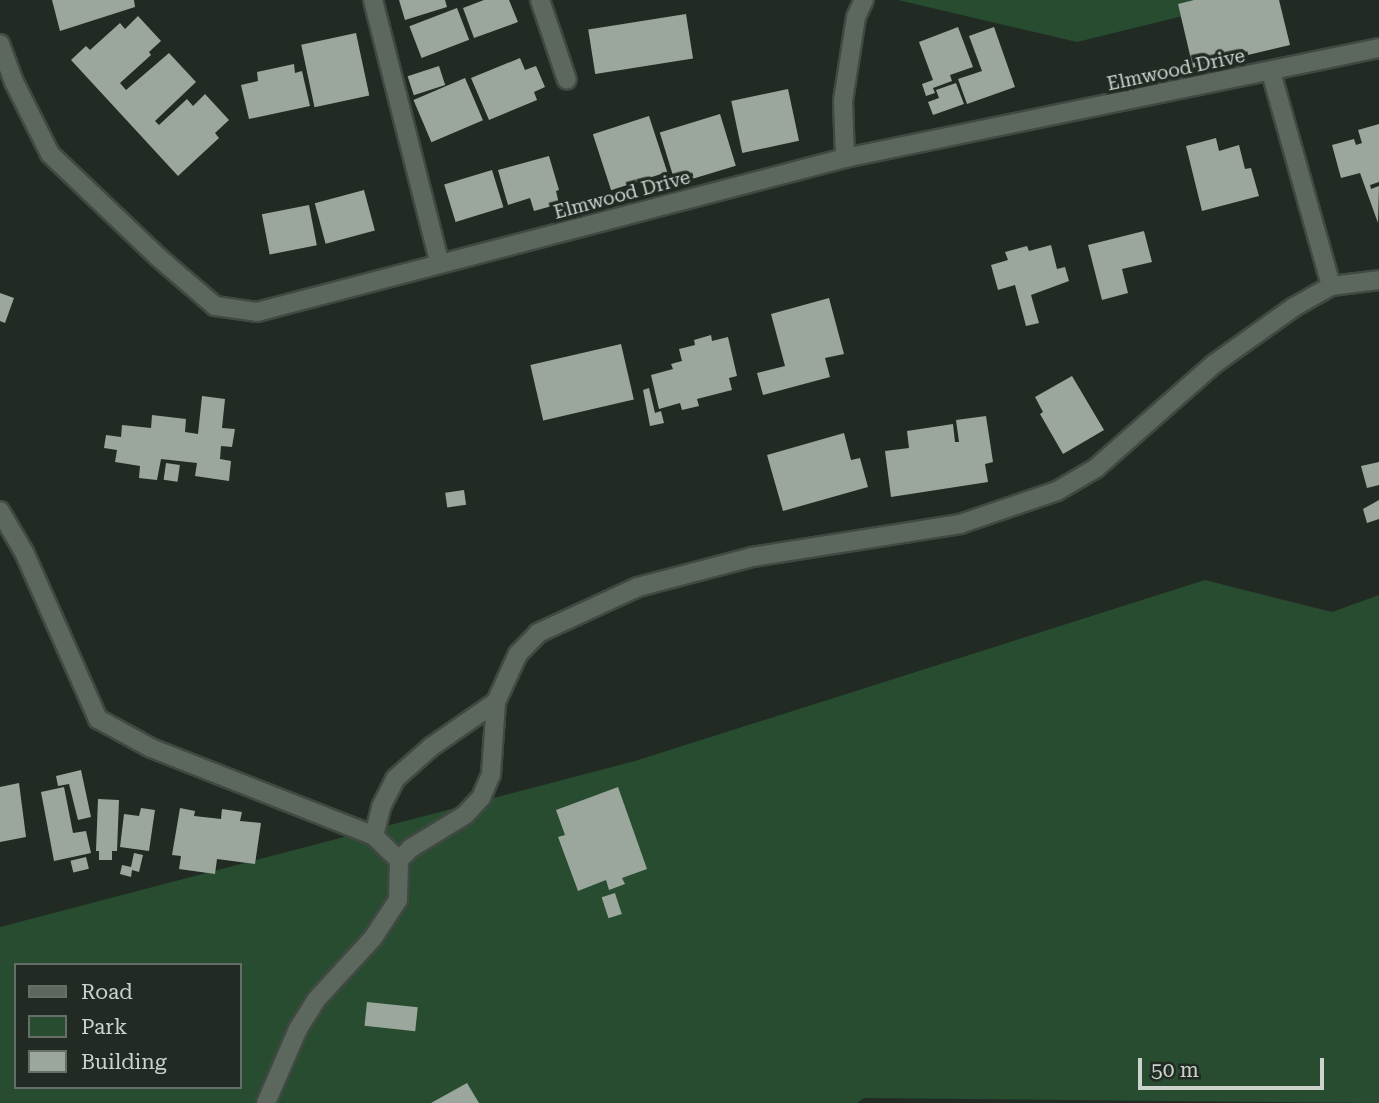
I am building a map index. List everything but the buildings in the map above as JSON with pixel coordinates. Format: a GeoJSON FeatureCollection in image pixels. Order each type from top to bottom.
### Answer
{"type":"FeatureCollection","features":[{"type":"Feature","properties":{"kind":"street"},"geometry":{"type":"LineString","coordinates":[[373,0],[440,264]]}},
{"type":"Feature","properties":{"kind":"street"},"geometry":{"type":"LineString","coordinates":[[540,0],[567,80]]}},
{"type":"Feature","properties":{"kind":"street"},"geometry":{"type":"LineString","coordinates":[[845,158],[843,101],[856,17],[864,0]]}},
{"type":"Feature","properties":{"kind":"street","name":"Elmwood Drive"},"geometry":{"type":"LineString","coordinates":[[0,44],[14,82],[50,154],[158,257],[215,306],[257,312],[845,158],[1379,48]]}},
{"type":"Feature","properties":{"kind":"street"},"geometry":{"type":"LineString","coordinates":[[1271,72],[1331,286]]}},
{"type":"Feature","properties":{"kind":"street"},"geometry":{"type":"LineString","coordinates":[[266,1103],[298,1029],[316,1000],[373,938],[398,900],[399,860],[411,848],[465,815],[481,798],[491,774],[496,702],[518,654],[538,633],[638,587],[752,557],[960,524],[1057,491],[1096,468],[1214,363],[1294,307],[1331,286],[1379,280]]}},
{"type":"Feature","properties":{"kind":"street"},"geometry":{"type":"LineString","coordinates":[[0,511],[24,552],[98,719],[151,748],[374,836],[399,860]]}},
{"type":"Feature","properties":{"kind":"street"},"geometry":{"type":"LineString","coordinates":[[374,836],[381,807],[395,779],[441,738],[496,702]]}},
{"type":"Feature","properties":{"kind":"green space"},"geometry":{"type":"Polygon","coordinates":[[[898,0],[1248,0],[1077,42],[898,0]]]}},
{"type":"Feature","properties":{"kind":"green space"},"geometry":{"type":"Polygon","coordinates":[[[1205,580],[1332,612],[1379,595],[1379,1103],[864,1098],[857,1103],[0,1103],[0,927],[635,761],[1205,580]]]}}]}
